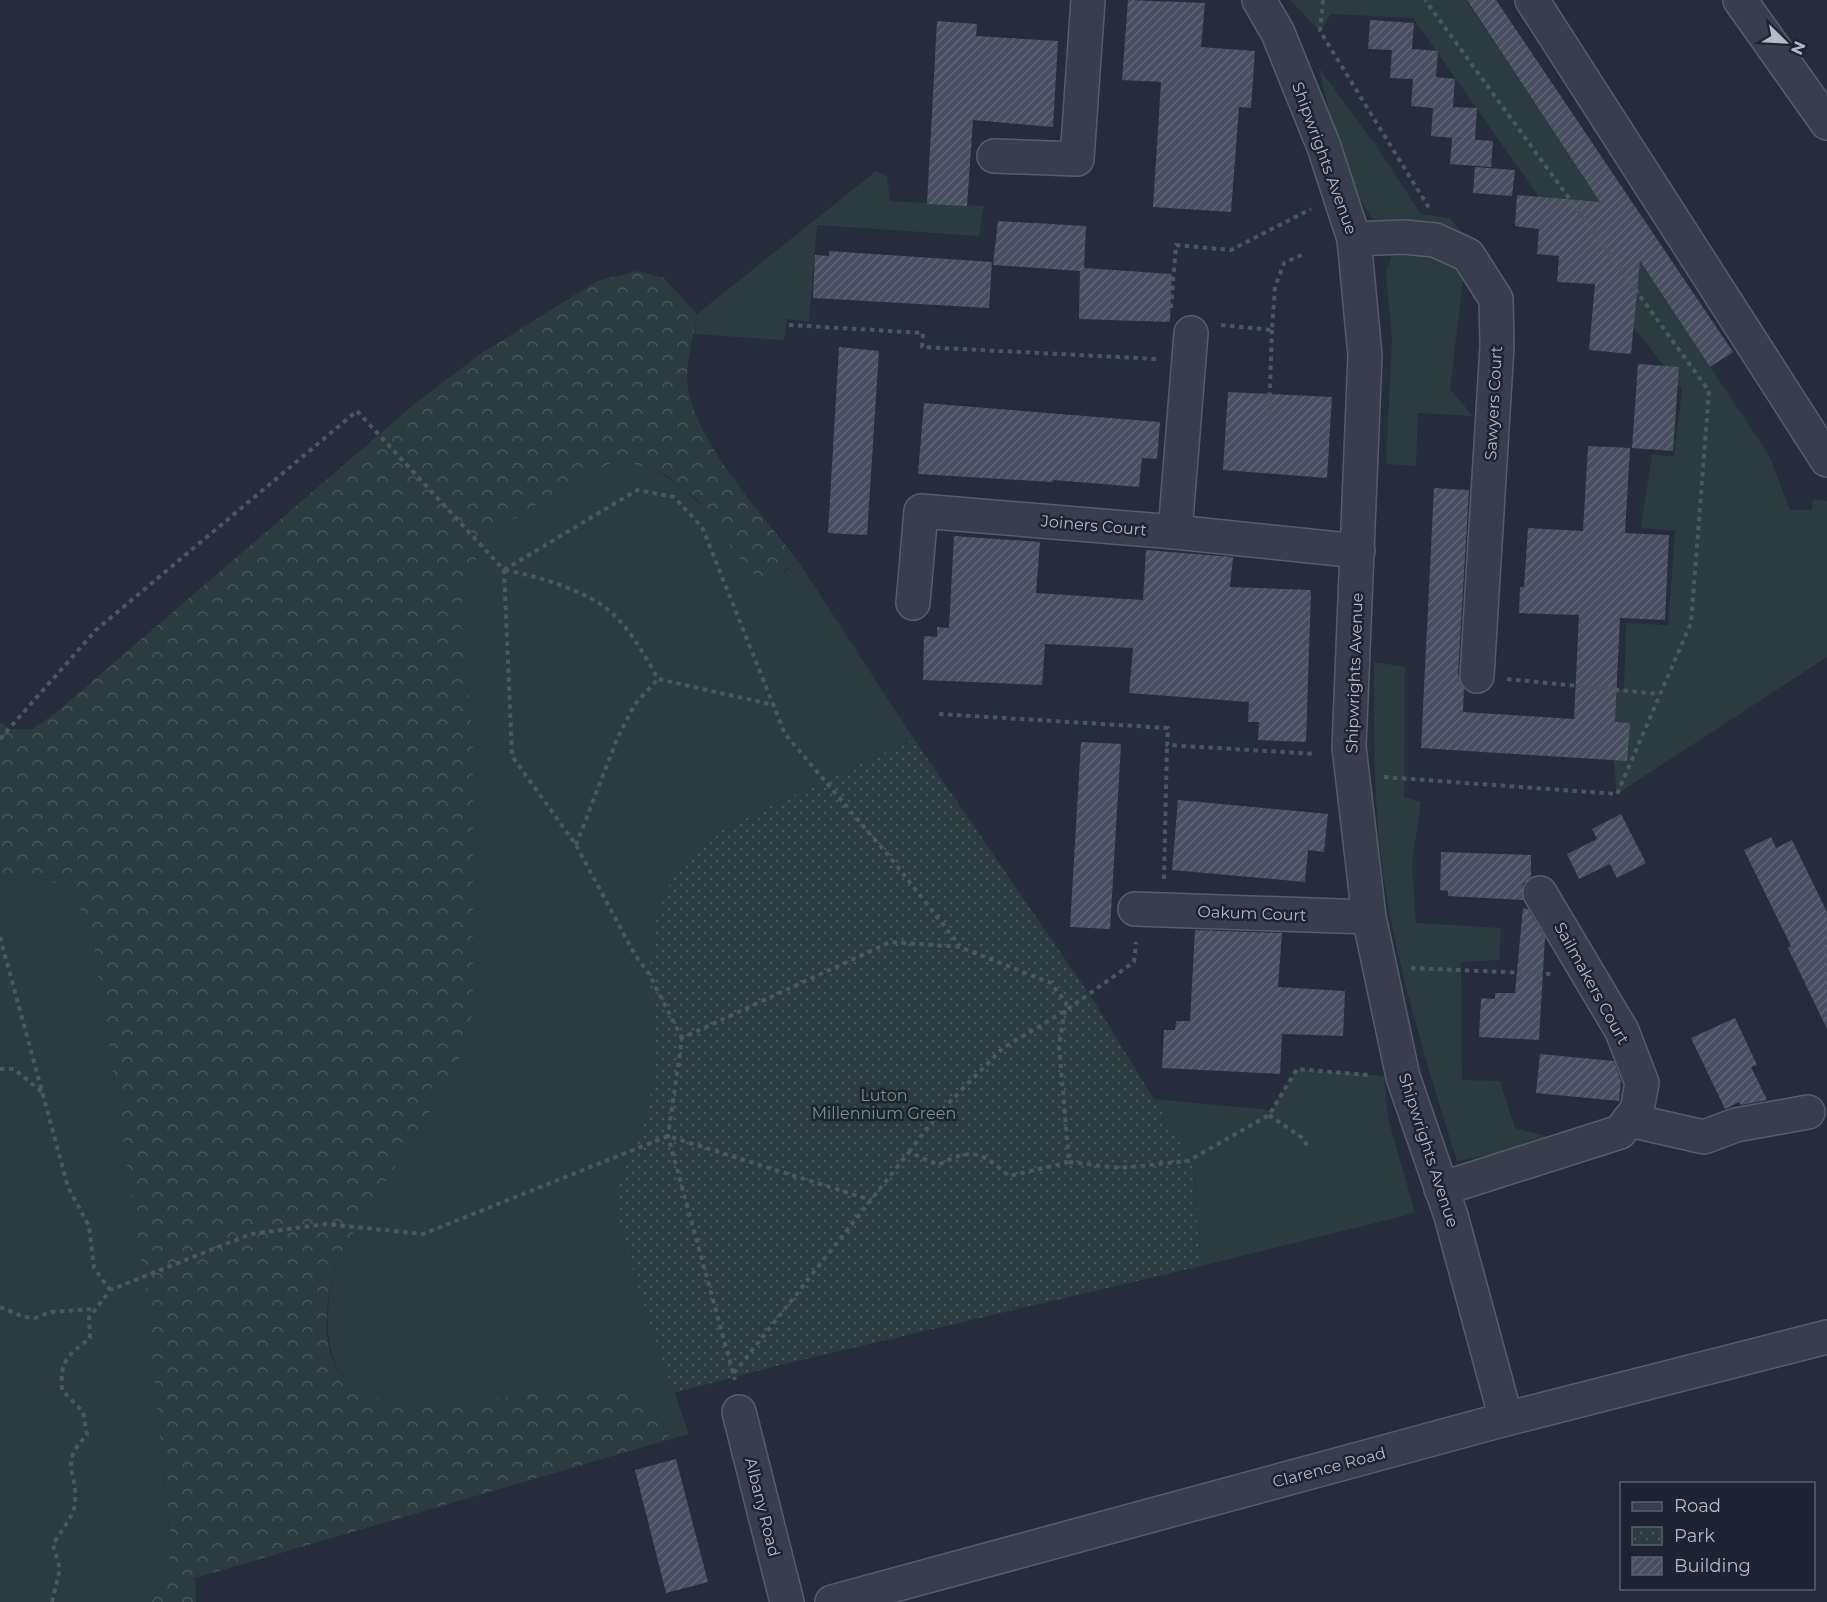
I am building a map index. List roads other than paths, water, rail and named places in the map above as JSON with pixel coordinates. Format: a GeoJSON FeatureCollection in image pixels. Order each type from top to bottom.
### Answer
{"type":"FeatureCollection","features":[{"type":"Feature","properties":{"kind":"street"},"geometry":{"type":"LineString","coordinates":[[994,156],[1077,159],[1088,0]]}},
{"type":"Feature","properties":{"kind":"street","name":"Shipwrights Avenue"},"geometry":{"type":"LineString","coordinates":[[1259,0],[1278,33],[1316,126],[1354,239],[1365,355],[1349,747],[1369,917],[1403,1077],[1451,1216],[1506,1419]]}},
{"type":"Feature","properties":{"kind":"street"},"geometry":{"type":"LineString","coordinates":[[1532,0],[1827,460]]}},
{"type":"Feature","properties":{"kind":"street"},"geometry":{"type":"LineString","coordinates":[[1740,0],[1827,123]]}},
{"type":"Feature","properties":{"kind":"street","name":"Sawyers Court"},"geometry":{"type":"LineString","coordinates":[[1354,239],[1404,237],[1436,240],[1468,255],[1496,299],[1497,346],[1477,676]]}},
{"type":"Feature","properties":{"kind":"street"},"geometry":{"type":"LineString","coordinates":[[1175,532],[1181,323]]}},
{"type":"Feature","properties":{"kind":"street","name":"Joiners Court"},"geometry":{"type":"LineString","coordinates":[[913,603],[921,511],[1175,532],[1358,551]]}},
{"type":"Feature","properties":{"kind":"street","name":"Sailmakers Court"},"geometry":{"type":"LineString","coordinates":[[1540,893],[1622,1030],[1642,1083],[1637,1110],[1629,1120]]}},
{"type":"Feature","properties":{"kind":"street","name":"Oakum Court"},"geometry":{"type":"LineString","coordinates":[[1146,909],[1369,917]]}},
{"type":"Feature","properties":{"kind":"street"},"geometry":{"type":"LineString","coordinates":[[1441,1189],[1620,1132],[1629,1120],[1704,1137],[1736,1125],[1808,1112]]}},
{"type":"Feature","properties":{"kind":"street","name":"Clarence Road"},"geometry":{"type":"LineString","coordinates":[[832,1602],[1506,1419],[1827,1337]]}},
{"type":"Feature","properties":{"kind":"street","name":"Albany Road"},"geometry":{"type":"LineString","coordinates":[[739,1412],[787,1602]]}},
{"type":"Feature","properties":{"kind":"park label","name":"Luton Millennium Green"},"geometry":{"type":"Point","coordinates":[884,1104]}}]}
